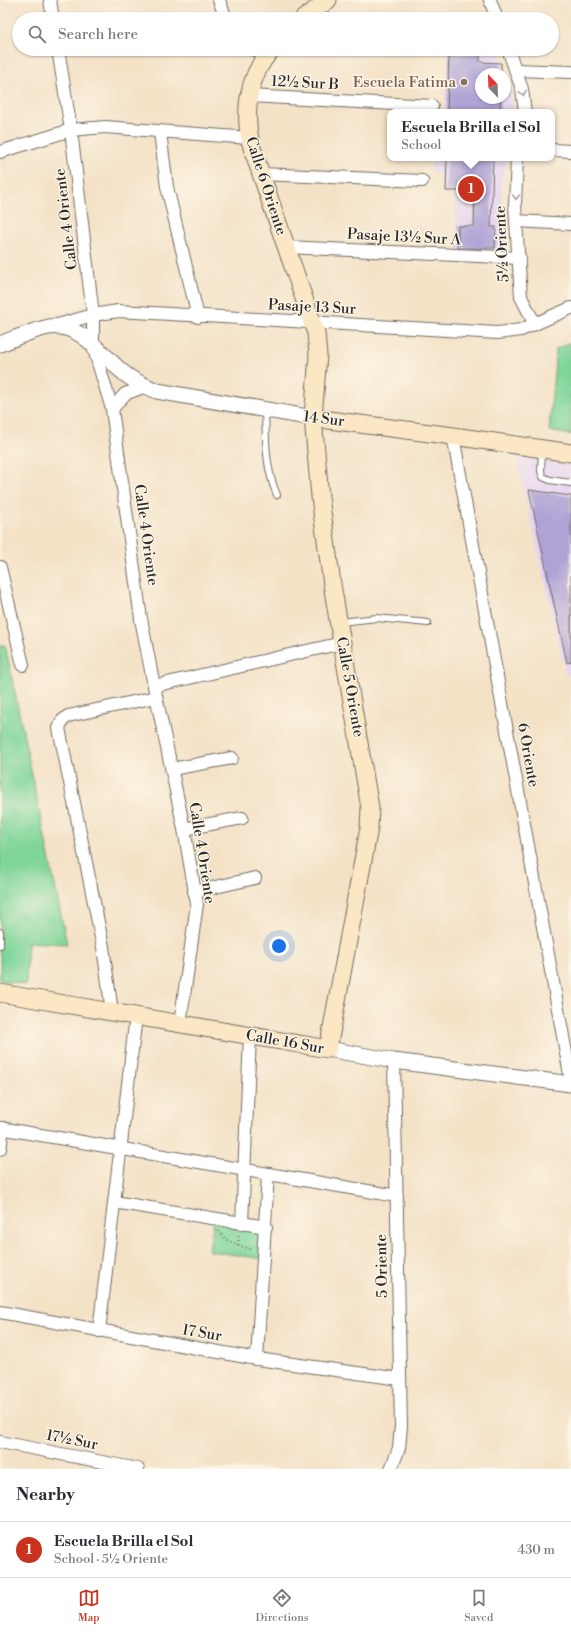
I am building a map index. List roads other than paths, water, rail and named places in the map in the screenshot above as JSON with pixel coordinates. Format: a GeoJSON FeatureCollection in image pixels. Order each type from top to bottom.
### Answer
{"type":"FeatureCollection","features":[{"type":"Feature","properties":{"kind":"main road"},"geometry":{"type":"LineString","coordinates":[[313,12],[328,0]]}},
{"type":"Feature","properties":{"kind":"main road","name":"Calle 6 Oriente"},"geometry":{"type":"LineString","coordinates":[[267,56],[256,75],[249,96],[248,122],[250,138],[312,324]]}},
{"type":"Feature","properties":{"kind":"main road","name":"Calle 5 Oriente"},"geometry":{"type":"LineString","coordinates":[[312,324],[318,355],[313,418],[320,497],[342,643],[370,808],[370,819],[328,1049]]}},
{"type":"Feature","properties":{"kind":"main road","name":"14 Sur"},"geometry":{"type":"LineString","coordinates":[[313,418],[571,453]]}},
{"type":"Feature","properties":{"kind":"main road","name":"Calle 16 Sur"},"geometry":{"type":"LineString","coordinates":[[0,993],[328,1049]]}},
{"type":"Feature","properties":{"kind":"street"},"geometry":{"type":"LineString","coordinates":[[50,0],[52,12]]}},
{"type":"Feature","properties":{"kind":"street"},"geometry":{"type":"LineString","coordinates":[[219,0],[223,12]]}},
{"type":"Feature","properties":{"kind":"street"},"geometry":{"type":"LineString","coordinates":[[490,0],[494,12]]}},
{"type":"Feature","properties":{"kind":"street","name":"Calle 4 Oriente"},"geometry":{"type":"LineString","coordinates":[[59,56],[71,130],[93,315],[93,346],[112,409],[142,619],[155,692],[184,828],[196,904],[180,1024]]}},
{"type":"Feature","properties":{"kind":"street"},"geometry":{"type":"LineString","coordinates":[[511,56],[523,93],[525,109]]}},
{"type":"Feature","properties":{"kind":"street"},"geometry":{"type":"LineString","coordinates":[[516,70],[571,72]]}},
{"type":"Feature","properties":{"kind":"street","name":"12½ Sur B"},"geometry":{"type":"LineString","coordinates":[[249,96],[432,106]]}},
{"type":"Feature","properties":{"kind":"street"},"geometry":{"type":"LineString","coordinates":[[0,152],[71,130],[106,127],[250,138]]}},
{"type":"Feature","properties":{"kind":"street"},"geometry":{"type":"LineString","coordinates":[[160,132],[167,187],[198,317]]}},
{"type":"Feature","properties":{"kind":"street"},"geometry":{"type":"LineString","coordinates":[[555,150],[571,151]]}},
{"type":"Feature","properties":{"kind":"street","name":"5½ Oriente"},"geometry":{"type":"LineString","coordinates":[[517,161],[515,205],[520,258],[521,297],[535,324]]}},
{"type":"Feature","properties":{"kind":"street"},"geometry":{"type":"LineString","coordinates":[[261,174],[422,181]]}},
{"type":"Feature","properties":{"kind":"street"},"geometry":{"type":"LineString","coordinates":[[517,221],[571,224]]}},
{"type":"Feature","properties":{"kind":"street","name":"Pasaje 13½ Sur A"},"geometry":{"type":"LineString","coordinates":[[286,247],[520,258]]}},
{"type":"Feature","properties":{"kind":"street","name":"Pasaje 13 Sur"},"geometry":{"type":"LineString","coordinates":[[49,327],[93,315],[118,311],[312,324],[498,333],[514,332],[570,311]]}},
{"type":"Feature","properties":{"kind":"street"},"geometry":{"type":"LineString","coordinates":[[0,344],[49,327]]}},
{"type":"Feature","properties":{"kind":"street","name":"14 Sur"},"geometry":{"type":"LineString","coordinates":[[49,327],[71,330],[87,339],[125,374],[157,391],[187,398],[313,418]]}},
{"type":"Feature","properties":{"kind":"street"},"geometry":{"type":"LineString","coordinates":[[112,409],[125,394],[146,386]]}},
{"type":"Feature","properties":{"kind":"street","name":"6 Oriente"},"geometry":{"type":"LineString","coordinates":[[453,436],[571,1080]]}},
{"type":"Feature","properties":{"kind":"street"},"geometry":{"type":"LineString","coordinates":[[0,566],[23,665]]}},
{"type":"Feature","properties":{"kind":"street"},"geometry":{"type":"LineString","coordinates":[[112,1012],[103,947],[59,728],[64,718],[155,692],[342,643]]}},
{"type":"Feature","properties":{"kind":"street"},"geometry":{"type":"LineString","coordinates":[[172,769],[232,758]]}},
{"type":"Feature","properties":{"kind":"street"},"geometry":{"type":"LineString","coordinates":[[184,828],[242,818]]}},
{"type":"Feature","properties":{"kind":"street"},"geometry":{"type":"LineString","coordinates":[[194,892],[255,878]]}},
{"type":"Feature","properties":{"kind":"street"},"geometry":{"type":"LineString","coordinates":[[99,1330],[136,1016]]}},
{"type":"Feature","properties":{"kind":"street"},"geometry":{"type":"LineString","coordinates":[[242,1224],[250,1036]]}},
{"type":"Feature","properties":{"kind":"street","name":"Calle 16 Sur"},"geometry":{"type":"LineString","coordinates":[[328,1049],[394,1061],[571,1084]]}},
{"type":"Feature","properties":{"kind":"street","name":"5 Oriente"},"geometry":{"type":"LineString","coordinates":[[391,1469],[396,1458],[401,1437],[394,1061]]}},
{"type":"Feature","properties":{"kind":"street"},"geometry":{"type":"LineString","coordinates":[[0,1149],[1,1128],[397,1196]]}},
{"type":"Feature","properties":{"kind":"street"},"geometry":{"type":"LineString","coordinates":[[257,1359],[268,1174]]}},
{"type":"Feature","properties":{"kind":"street"},"geometry":{"type":"LineString","coordinates":[[114,1202],[266,1227]]}},
{"type":"Feature","properties":{"kind":"street","name":"17 Sur"},"geometry":{"type":"LineString","coordinates":[[0,1312],[257,1359],[400,1379]]}},
{"type":"Feature","properties":{"kind":"street","name":"17½ Sur"},"geometry":{"type":"LineString","coordinates":[[0,1442],[138,1469]]}},
{"type":"Feature","properties":{"kind":"lane"},"geometry":{"type":"LineString","coordinates":[[265,410],[270,479],[277,495]]}},
{"type":"Feature","properties":{"kind":"lane"},"geometry":{"type":"LineString","coordinates":[[542,449],[541,471],[543,477],[550,480],[571,483]]}},
{"type":"Feature","properties":{"kind":"lane"},"geometry":{"type":"LineString","coordinates":[[339,622],[378,618],[428,623]]}},
{"type":"Feature","properties":{"kind":"lane"},"geometry":{"type":"LineString","coordinates":[[0,932],[0,944]]}},
{"type":"Feature","properties":{"kind":"place","name":"Escuela Fatima"},"geometry":{"type":"Point","coordinates":[464,82]}},
{"type":"Feature","properties":{"kind":"place","name":"Escuela Brilla el Sol"},"geometry":{"type":"Point","coordinates":[471,189]}}]}
